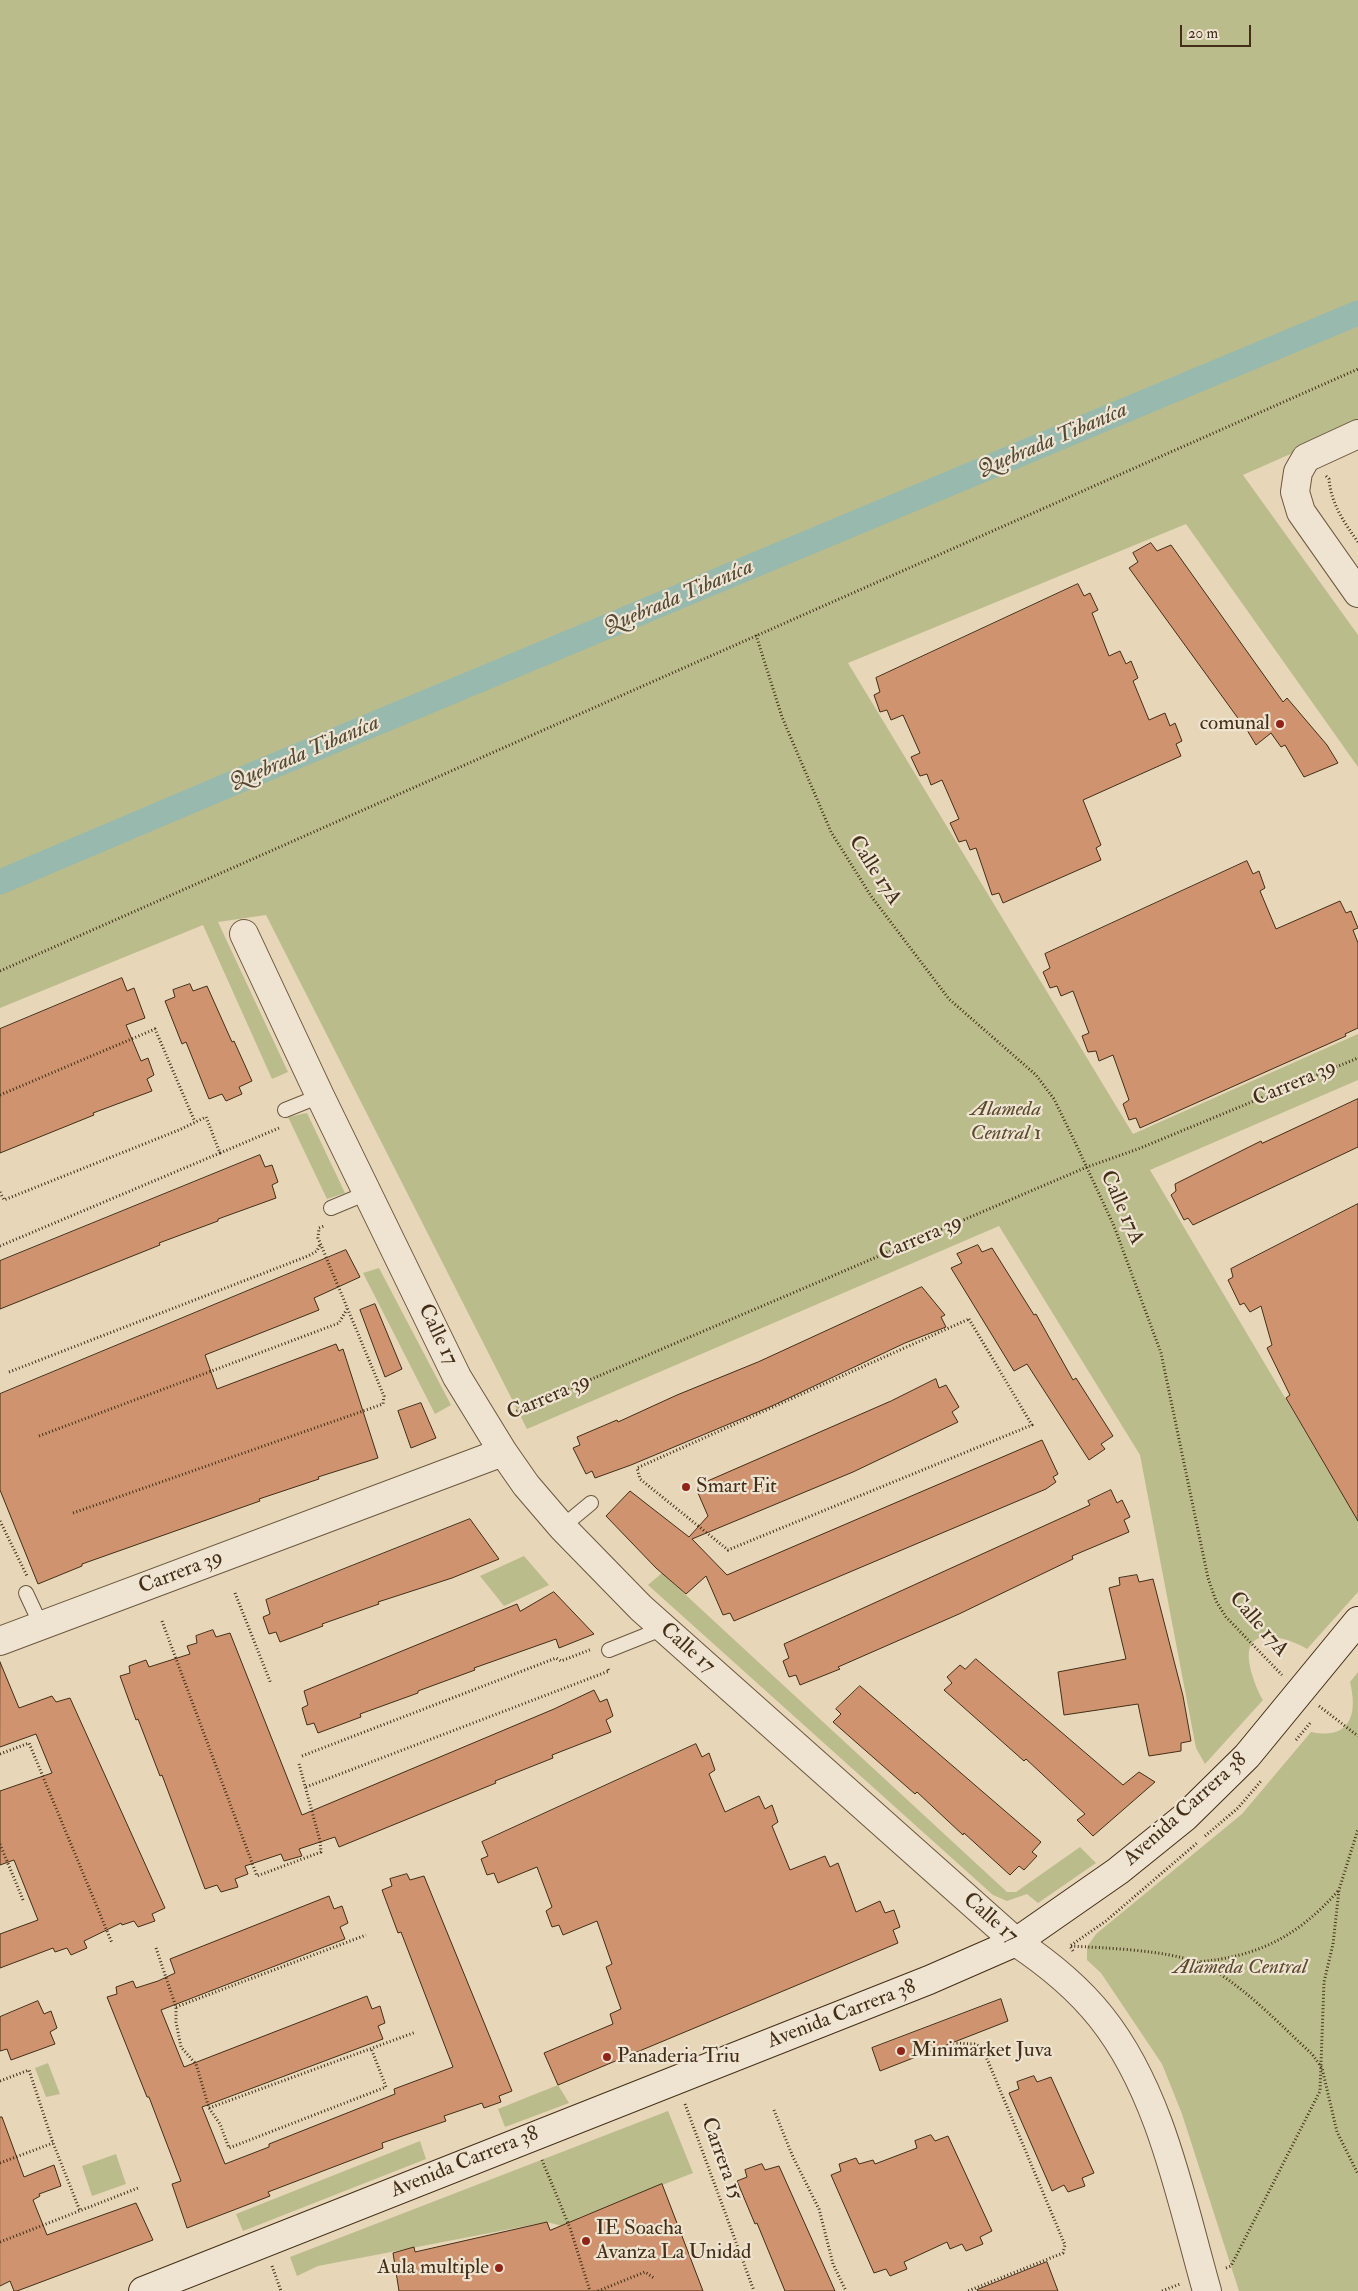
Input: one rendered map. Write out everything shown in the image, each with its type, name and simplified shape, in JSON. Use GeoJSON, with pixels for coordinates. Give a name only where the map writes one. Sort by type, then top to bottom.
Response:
{"type":"FeatureCollection","features":[{"type":"Feature","properties":{"kind":"street"},"geometry":{"type":"LineString","coordinates":[[1358,434],[1306,458],[1298,472],[1294,492],[1300,512],[1358,593]]}},
{"type":"Feature","properties":{"kind":"street","name":"Calle 17"},"geometry":{"type":"LineString","coordinates":[[244,934],[320,1096],[457,1377],[502,1452],[562,1527],[598,1566],[664,1628],[1016,1942],[1039,1957],[1100,2016],[1124,2048],[1145,2089],[1215,2280]]}},
{"type":"Feature","properties":{"kind":"street","name":"Carrera 39"},"geometry":{"type":"LineString","coordinates":[[0,1641],[502,1452]]}},
{"type":"Feature","properties":{"kind":"street","name":"Avenida Carrera 38"},"geometry":{"type":"LineString","coordinates":[[143,2291],[929,1980],[1016,1942],[1118,1871],[1185,1817],[1248,1756],[1358,1621]]}},
{"type":"Feature","properties":{"kind":"lane"},"geometry":{"type":"LineString","coordinates":[[286,1110],[320,1096]]}},
{"type":"Feature","properties":{"kind":"lane"},"geometry":{"type":"LineString","coordinates":[[331,1208],[367,1193]]}},
{"type":"Feature","properties":{"kind":"lane"},"geometry":{"type":"LineString","coordinates":[[562,1527],[591,1503]]}},
{"type":"Feature","properties":{"kind":"lane"},"geometry":{"type":"LineString","coordinates":[[28,1587],[41,1625]]}},
{"type":"Feature","properties":{"kind":"lane"},"geometry":{"type":"LineString","coordinates":[[607,1656],[664,1628]]}},
{"type":"Feature","properties":{"kind":"path"},"geometry":{"type":"LineString","coordinates":[[0,971],[1358,369]]}},
{"type":"Feature","properties":{"kind":"path"},"geometry":{"type":"LineString","coordinates":[[1306,458],[1329,479],[1331,496],[1344,523],[1358,542]]}},
{"type":"Feature","properties":{"kind":"path","name":"Calle 17A"},"geometry":{"type":"LineString","coordinates":[[756,635],[782,717],[831,832],[871,896],[949,998],[1036,1075],[1054,1099],[1114,1226],[1161,1353],[1208,1578],[1216,1601],[1226,1617],[1300,1692],[1358,1736]]}},
{"type":"Feature","properties":{"kind":"path"},"geometry":{"type":"LineString","coordinates":[[0,1095],[155,1029],[195,1122]]}},
{"type":"Feature","properties":{"kind":"path","name":"Carrera 39"},"geometry":{"type":"LineString","coordinates":[[486,1425],[1086,1167],[1138,1149],[1358,1058]]}},
{"type":"Feature","properties":{"kind":"path"},"geometry":{"type":"LineString","coordinates":[[0,1192],[4,1200],[179,1130],[206,1117],[220,1153]]}},
{"type":"Feature","properties":{"kind":"path"},"geometry":{"type":"LineString","coordinates":[[0,1246],[282,1127]]}},
{"type":"Feature","properties":{"kind":"path"},"geometry":{"type":"LineString","coordinates":[[73,1513],[382,1404],[384,1396],[318,1238],[319,1228],[328,1225]]}},
{"type":"Feature","properties":{"kind":"path"},"geometry":{"type":"LineString","coordinates":[[9,1372],[308,1256],[317,1251],[320,1244]]}},
{"type":"Feature","properties":{"kind":"path"},"geometry":{"type":"LineString","coordinates":[[39,1436],[339,1323],[347,1308]]}},
{"type":"Feature","properties":{"kind":"path"},"geometry":{"type":"LineString","coordinates":[[970,1320],[1032,1425],[728,1550],[640,1479],[637,1468],[970,1320]]}},
{"type":"Feature","properties":{"kind":"path"},"geometry":{"type":"LineString","coordinates":[[0,1521],[28,1587]]}},
{"type":"Feature","properties":{"kind":"path"},"geometry":{"type":"LineString","coordinates":[[235,1593],[271,1684]]}},
{"type":"Feature","properties":{"kind":"path"},"geometry":{"type":"LineString","coordinates":[[162,1621],[256,1876],[321,1852],[299,1764]]}},
{"type":"Feature","properties":{"kind":"path"},"geometry":{"type":"LineString","coordinates":[[302,1756],[556,1658],[561,1661],[595,1648]]}},
{"type":"Feature","properties":{"kind":"path"},"geometry":{"type":"LineString","coordinates":[[306,1787],[609,1671],[607,1656]]}},
{"type":"Feature","properties":{"kind":"path"},"geometry":{"type":"LineString","coordinates":[[0,1754],[29,1743],[112,1943]]}},
{"type":"Feature","properties":{"kind":"path"},"geometry":{"type":"LineString","coordinates":[[1215,2280],[1231,2266],[1320,2091],[1324,1982],[1333,1944],[1339,1890],[1358,1829]]}},
{"type":"Feature","properties":{"kind":"path"},"geometry":{"type":"LineString","coordinates":[[0,1844],[23,1900]]}},
{"type":"Feature","properties":{"kind":"path"},"geometry":{"type":"LineString","coordinates":[[1196,1962],[1230,1958],[1278,1942],[1311,1919],[1339,1890]]}},
{"type":"Feature","properties":{"kind":"path"},"geometry":{"type":"LineString","coordinates":[[176,2007],[366,1935]]}},
{"type":"Feature","properties":{"kind":"path"},"geometry":{"type":"LineString","coordinates":[[1039,1957],[1070,1946],[1166,1955],[1196,1962],[1231,1982],[1312,2054],[1322,2068],[1337,2132],[1358,2174]]}},
{"type":"Feature","properties":{"kind":"path"},"geometry":{"type":"LineString","coordinates":[[156,1948],[176,2007],[176,2022],[181,2047],[196,2064],[210,2108],[220,2124],[230,2148],[386,2087],[371,2048]]}},
{"type":"Feature","properties":{"kind":"path"},"geometry":{"type":"LineString","coordinates":[[210,2108],[416,2032]]}},
{"type":"Feature","properties":{"kind":"path"},"geometry":{"type":"LineString","coordinates":[[953,2043],[974,2044],[982,2047],[1065,2246],[1063,2253],[968,2291]]}},
{"type":"Feature","properties":{"kind":"path"},"geometry":{"type":"LineString","coordinates":[[0,2081],[29,2070],[80,2210]]}},
{"type":"Feature","properties":{"kind":"path","name":"Carrera 15"},"geometry":{"type":"LineString","coordinates":[[684,2102],[754,2291]]}},
{"type":"Feature","properties":{"kind":"path"},"geometry":{"type":"LineString","coordinates":[[774,2110],[819,2209],[832,2264],[846,2291]]}},
{"type":"Feature","properties":{"kind":"path"},"geometry":{"type":"LineString","coordinates":[[0,2163],[54,2143]]}},
{"type":"Feature","properties":{"kind":"path"},"geometry":{"type":"LineString","coordinates":[[541,2157],[570,2228],[590,2291]]}},
{"type":"Feature","properties":{"kind":"path"},"geometry":{"type":"LineString","coordinates":[[0,2242],[138,2188]]}},
{"type":"Feature","properties":{"kind":"path"},"geometry":{"type":"LineString","coordinates":[[271,2263],[281,2291]]}},
{"type":"Feature","properties":{"kind":"path"},"geometry":{"type":"LineString","coordinates":[[598,2291],[645,2272],[654,2278]]}},
{"type":"Feature","properties":{"kind":"green space","name":"Alameda Central 1"},"geometry":{"type":"Polygon","coordinates":[[[0,0],[1358,0],[1358,424],[1243,475],[1358,635],[1358,767],[1186,524],[848,663],[1133,1134],[1358,1034],[1358,1080],[1150,1170],[1358,1521],[1358,1592],[1307,1649],[1294,1642],[1277,1638],[1260,1638],[1254,1641],[1249,1653],[1250,1667],[1254,1682],[1263,1700],[1205,1764],[1196,1748],[1140,1455],[999,1226],[527,1429],[266,915],[218,922],[288,1072],[272,1079],[203,925],[0,1008],[0,0]]]}},
{"type":"Feature","properties":{"kind":"green space"},"geometry":{"type":"Polygon","coordinates":[[[307,1113],[345,1193],[327,1199],[288,1117],[307,1113]]]}},
{"type":"Feature","properties":{"kind":"green space"},"geometry":{"type":"Polygon","coordinates":[[[379,1268],[451,1405],[435,1414],[363,1273],[379,1268]]]}},
{"type":"Feature","properties":{"kind":"green space"},"geometry":{"type":"Polygon","coordinates":[[[524,1556],[549,1585],[504,1606],[480,1576],[524,1556]]]}},
{"type":"Feature","properties":{"kind":"green space"},"geometry":{"type":"Polygon","coordinates":[[[662,1573],[1007,1892],[1016,1892],[1080,1847],[1096,1863],[1038,1903],[1027,1894],[1007,1901],[993,1895],[648,1585],[662,1573]]]}},
{"type":"Feature","properties":{"kind":"green space","name":"Alameda Central"},"geometry":{"type":"Polygon","coordinates":[[[1358,1672],[1358,2291],[1239,2291],[1182,2114],[1162,2064],[1101,1973],[1087,1960],[1087,1947],[1096,1934],[1242,1814],[1311,1732],[1324,1734],[1343,1728],[1348,1722],[1353,1705],[1350,1682],[1358,1672]]]}},
{"type":"Feature","properties":{"kind":"green space"},"geometry":{"type":"Polygon","coordinates":[[[48,2063],[60,2094],[46,2097],[35,2068],[48,2063]]]}},
{"type":"Feature","properties":{"kind":"green space"},"geometry":{"type":"Polygon","coordinates":[[[558,2085],[569,2103],[505,2127],[498,2109],[558,2085]]]}},
{"type":"Feature","properties":{"kind":"green space"},"geometry":{"type":"Polygon","coordinates":[[[668,2111],[693,2173],[578,2218],[570,2228],[547,2222],[318,2266],[297,2276],[290,2257],[668,2111]]]}},
{"type":"Feature","properties":{"kind":"green space"},"geometry":{"type":"Polygon","coordinates":[[[420,2141],[426,2159],[243,2231],[236,2214],[420,2141]]]}},
{"type":"Feature","properties":{"kind":"green space"},"geometry":{"type":"Polygon","coordinates":[[[116,2154],[126,2184],[92,2196],[82,2166],[116,2154]]]}},
{"type":"Feature","properties":{"kind":"building"},"geometry":{"type":"Polygon","coordinates":[[[1151,543],[1157,551],[1171,545],[1283,702],[1287,698],[1327,745],[1338,763],[1304,777],[1285,745],[1281,747],[1271,733],[1256,745],[1241,720],[1129,568],[1138,562],[1133,553],[1151,543]]]}},
{"type":"Feature","properties":{"kind":"building"},"geometry":{"type":"Polygon","coordinates":[[[1078,584],[1084,596],[1090,593],[1098,610],[1092,613],[1109,656],[1120,651],[1126,664],[1131,661],[1138,678],[1133,681],[1149,720],[1165,713],[1170,726],[1175,723],[1182,741],[1176,744],[1181,756],[1083,800],[1101,845],[1096,848],[1101,860],[1003,903],[999,893],[992,895],[976,848],[970,850],[966,840],[959,842],[950,823],[959,819],[942,780],[931,785],[927,774],[920,776],[911,757],[920,753],[903,715],[891,720],[887,710],[880,712],[874,695],[880,692],[876,678],[1078,584]]]}},
{"type":"Feature","properties":{"kind":"building"},"geometry":{"type":"Polygon","coordinates":[[[1247,861],[1253,874],[1259,871],[1265,888],[1260,891],[1276,929],[1340,901],[1346,913],[1351,911],[1358,928],[1353,930],[1358,943],[1358,1028],[1345,1034],[1346,1036],[1140,1128],[1136,1118],[1129,1120],[1123,1104],[1129,1100],[1113,1055],[1099,1061],[1096,1051],[1088,1052],[1082,1036],[1089,1033],[1073,991],[1061,996],[1057,986],[1050,988],[1043,972],[1050,968],[1045,954],[1247,861]]]}},
{"type":"Feature","properties":{"kind":"building"},"geometry":{"type":"Polygon","coordinates":[[[122,978],[127,991],[134,988],[145,1018],[126,1025],[141,1061],[148,1058],[154,1075],[147,1079],[152,1091],[93,1113],[94,1115],[0,1153],[0,1029],[122,978]]]}},
{"type":"Feature","properties":{"kind":"building"},"geometry":{"type":"Polygon","coordinates":[[[190,984],[193,991],[207,986],[252,1081],[239,1087],[242,1094],[226,1101],[222,1094],[209,1099],[186,1042],[182,1044],[165,1001],[175,997],[173,990],[190,984]]]}},
{"type":"Feature","properties":{"kind":"building"},"geometry":{"type":"Polygon","coordinates":[[[1358,1099],[1358,1147],[1193,1225],[1188,1218],[1184,1220],[1171,1195],[1176,1191],[1175,1184],[1261,1141],[1262,1143],[1358,1099]]]}},
{"type":"Feature","properties":{"kind":"building"},"geometry":{"type":"Polygon","coordinates":[[[260,1155],[265,1167],[272,1165],[278,1182],[272,1185],[276,1198],[218,1219],[218,1221],[159,1243],[160,1245],[0,1309],[0,1261],[260,1155]]]}},
{"type":"Feature","properties":{"kind":"building"},"geometry":{"type":"Polygon","coordinates":[[[1358,1204],[1358,1521],[1286,1398],[1290,1395],[1267,1348],[1272,1345],[1261,1306],[1250,1312],[1244,1303],[1240,1305],[1228,1280],[1233,1277],[1231,1269],[1358,1204]]]}},
{"type":"Feature","properties":{"kind":"building"},"geometry":{"type":"Polygon","coordinates":[[[978,1245],[982,1252],[992,1248],[1034,1315],[1036,1314],[1073,1380],[1076,1378],[1113,1436],[1101,1444],[1105,1449],[1089,1460],[1027,1364],[1014,1371],[951,1268],[962,1263],[957,1254],[978,1245]]]}},
{"type":"Feature","properties":{"kind":"building"},"geometry":{"type":"Polygon","coordinates":[[[346,1250],[360,1277],[314,1298],[319,1310],[205,1355],[217,1389],[336,1344],[339,1351],[343,1349],[378,1458],[318,1477],[319,1479],[259,1499],[260,1501],[82,1564],[82,1566],[38,1584],[0,1490],[0,1394],[346,1250]]]}},
{"type":"Feature","properties":{"kind":"building"},"geometry":{"type":"Polygon","coordinates":[[[922,1287],[945,1315],[941,1317],[946,1327],[905,1343],[772,1406],[631,1465],[595,1478],[592,1471],[586,1474],[573,1448],[580,1445],[577,1437],[617,1420],[618,1422],[677,1395],[758,1362],[922,1287]]]}},
{"type":"Feature","properties":{"kind":"building"},"geometry":{"type":"Polygon","coordinates":[[[375,1304],[402,1369],[385,1377],[360,1310],[375,1304]]]}},
{"type":"Feature","properties":{"kind":"building"},"geometry":{"type":"Polygon","coordinates":[[[936,1379],[939,1388],[946,1385],[959,1407],[952,1412],[958,1422],[853,1472],[692,1539],[727,1575],[1042,1440],[1058,1474],[1053,1477],[1056,1482],[1046,1489],[734,1621],[730,1613],[723,1615],[706,1576],[686,1594],[656,1568],[606,1516],[630,1491],[689,1537],[708,1516],[698,1493],[704,1490],[703,1483],[891,1401],[936,1379]]]}},
{"type":"Feature","properties":{"kind":"building"},"geometry":{"type":"Polygon","coordinates":[[[421,1403],[436,1438],[411,1448],[398,1411],[421,1403]]]}},
{"type":"Feature","properties":{"kind":"building"},"geometry":{"type":"Polygon","coordinates":[[[1111,1490],[1117,1503],[1122,1500],[1130,1517],[1124,1520],[1129,1532],[1072,1556],[1073,1559],[959,1614],[838,1667],[840,1669],[800,1685],[796,1675],[789,1677],[783,1661],[789,1658],[784,1644],[1090,1505],[1088,1501],[1111,1490]]]}},
{"type":"Feature","properties":{"kind":"building"},"geometry":{"type":"Polygon","coordinates":[[[470,1519],[499,1559],[452,1578],[378,1602],[379,1604],[322,1624],[323,1626],[280,1642],[276,1632],[269,1634],[263,1617],[270,1614],[266,1600],[470,1519]]]}},
{"type":"Feature","properties":{"kind":"building"},"geometry":{"type":"Polygon","coordinates":[[[1137,1575],[1139,1582],[1153,1579],[1183,1696],[1191,1741],[1181,1743],[1181,1751],[1149,1756],[1138,1704],[1064,1715],[1058,1672],[1126,1659],[1109,1588],[1120,1585],[1119,1578],[1137,1575]]]}},
{"type":"Feature","properties":{"kind":"building"},"geometry":{"type":"Polygon","coordinates":[[[554,1592],[594,1634],[559,1648],[556,1639],[474,1668],[475,1670],[360,1714],[361,1717],[318,1733],[314,1723],[307,1725],[302,1708],[308,1705],[304,1691],[517,1604],[520,1611],[554,1592]]]}},
{"type":"Feature","properties":{"kind":"building"},"geometry":{"type":"Polygon","coordinates":[[[213,1630],[216,1637],[230,1633],[302,1815],[554,1709],[594,1690],[600,1702],[607,1699],[613,1716],[606,1720],[611,1732],[552,1755],[553,1758],[495,1781],[496,1783],[339,1847],[335,1837],[299,1849],[302,1856],[284,1861],[281,1854],[245,1866],[248,1874],[235,1879],[238,1887],[221,1892],[217,1885],[205,1889],[162,1775],[160,1776],[138,1719],[136,1720],[120,1676],[130,1673],[129,1666],[146,1660],[149,1667],[190,1654],[187,1646],[197,1643],[196,1636],[213,1630]]]}},
{"type":"Feature","properties":{"kind":"building"},"geometry":{"type":"Polygon","coordinates":[[[976,1659],[1123,1785],[1139,1772],[1155,1782],[1093,1836],[1077,1820],[1085,1814],[1026,1759],[1024,1761],[944,1690],[952,1683],[947,1677],[960,1665],[965,1669],[976,1659]]]}},
{"type":"Feature","properties":{"kind":"building"},"geometry":{"type":"Polygon","coordinates":[[[0,1662],[19,1708],[52,1696],[56,1702],[70,1698],[165,1908],[152,1914],[155,1921],[138,1927],[134,1921],[122,1925],[121,1923],[84,1941],[87,1948],[71,1955],[67,1948],[55,1952],[53,1948],[0,1968],[0,1934],[38,1920],[14,1860],[0,1865],[0,1791],[52,1773],[36,1734],[0,1747],[0,1662]]]}},
{"type":"Feature","properties":{"kind":"building"},"geometry":{"type":"Polygon","coordinates":[[[860,1686],[1041,1842],[1032,1852],[1037,1856],[1024,1870],[1019,1866],[1010,1875],[917,1792],[915,1794],[833,1722],[841,1714],[836,1709],[860,1686]]]}},
{"type":"Feature","properties":{"kind":"building"},"geometry":{"type":"Polygon","coordinates":[[[696,1744],[702,1757],[709,1753],[715,1770],[709,1774],[725,1812],[759,1796],[765,1809],[772,1805],[778,1822],[772,1826],[790,1870],[825,1856],[830,1867],[838,1863],[856,1912],[880,1901],[885,1913],[894,1910],[900,1927],[893,1930],[898,1943],[558,2085],[544,2053],[613,2024],[610,2014],[621,2009],[606,1967],[612,1964],[597,1921],[563,1935],[559,1925],[552,1927],[546,1911],[552,1907],[537,1867],[498,1883],[494,1873],[487,1875],[481,1859],[488,1856],[482,1842],[696,1744]]]}},
{"type":"Feature","properties":{"kind":"building"},"geometry":{"type":"Polygon","coordinates":[[[407,1874],[410,1880],[424,1876],[512,2091],[499,2096],[501,2102],[484,2108],[482,2103],[444,2116],[446,2121],[382,2143],[383,2148],[268,2192],[270,2196],[187,2228],[172,2184],[181,2181],[149,2097],[147,2097],[107,1997],[117,1994],[116,1987],[133,1981],[136,1988],[175,1973],[170,1959],[329,1896],[334,1909],[342,1906],[348,1923],[340,1927],[345,1939],[161,2010],[184,2067],[367,1996],[372,2009],[380,2006],[385,2023],[378,2026],[383,2039],[202,2107],[225,2164],[269,2147],[269,2144],[395,2094],[394,2089],[453,2067],[401,1932],[398,1933],[382,1890],[392,1886],[390,1879],[407,1874]]]}},
{"type":"Feature","properties":{"kind":"building"},"geometry":{"type":"Polygon","coordinates":[[[1001,1999],[1008,2021],[880,2071],[872,2048],[1001,1999]]]}},
{"type":"Feature","properties":{"kind":"building"},"geometry":{"type":"Polygon","coordinates":[[[38,2001],[44,2014],[51,2011],[57,2028],[50,2032],[55,2044],[11,2060],[7,2049],[0,2051],[0,2017],[38,2001]]]}},
{"type":"Feature","properties":{"kind":"building"},"geometry":{"type":"Polygon","coordinates":[[[1034,2076],[1037,2082],[1051,2077],[1094,2173],[1082,2178],[1085,2186],[1068,2192],[1064,2185],[1052,2191],[1009,2093],[1019,2089],[1017,2082],[1034,2076]]]}},
{"type":"Feature","properties":{"kind":"building"},"geometry":{"type":"Polygon","coordinates":[[[0,2117],[2,2117],[24,2177],[54,2165],[61,2186],[39,2194],[40,2196],[33,2200],[47,2235],[136,2203],[153,2240],[17,2291],[14,2291],[10,2281],[0,2286],[0,2117]]]}},
{"type":"Feature","properties":{"kind":"building"},"geometry":{"type":"Polygon","coordinates":[[[931,2135],[935,2141],[948,2136],[992,2231],[980,2237],[983,2244],[966,2251],[962,2244],[950,2249],[947,2242],[904,2262],[907,2269],[890,2276],[886,2269],[874,2273],[831,2175],[841,2171],[839,2164],[856,2158],[859,2164],[873,2160],[875,2164],[917,2148],[915,2141],[931,2135]]]}},
{"type":"Feature","properties":{"kind":"building"},"geometry":{"type":"Polygon","coordinates":[[[762,2164],[765,2170],[779,2166],[835,2291],[785,2291],[757,2223],[755,2224],[737,2181],[747,2177],[745,2170],[762,2164]]]}},
{"type":"Feature","properties":{"kind":"building","name":"IE Soacha Avanza La Unidad"},"geometry":{"type":"Polygon","coordinates":[[[662,2184],[703,2291],[399,2291],[393,2253],[414,2247],[415,2252],[547,2222],[550,2230],[662,2184]]]}},
{"type":"Feature","properties":{"kind":"building"},"geometry":{"type":"Polygon","coordinates":[[[1047,2262],[1058,2291],[977,2290],[1047,2262]]]}},
{"type":"Feature","properties":{"kind":"waterway","name":"Quebrada Tibaníca"},"geometry":{"type":"LineString","coordinates":[[0,882],[1358,313]]}},
{"type":"Feature","properties":{"kind":"place","name":"comunal"},"geometry":{"type":"Point","coordinates":[1280,724]}},
{"type":"Feature","properties":{"kind":"place","name":"Smart Fit"},"geometry":{"type":"Point","coordinates":[686,1487]}},
{"type":"Feature","properties":{"kind":"place","name":"Minimarket Juva"},"geometry":{"type":"Point","coordinates":[901,2051]}},
{"type":"Feature","properties":{"kind":"place","name":"Panaderia Triu"},"geometry":{"type":"Point","coordinates":[607,2057]}},
{"type":"Feature","properties":{"kind":"place","name":"IE Soacha Avanza La Unidad"},"geometry":{"type":"Point","coordinates":[586,2241]}},
{"type":"Feature","properties":{"kind":"place","name":"Aula multiple"},"geometry":{"type":"Point","coordinates":[499,2268]}}]}
